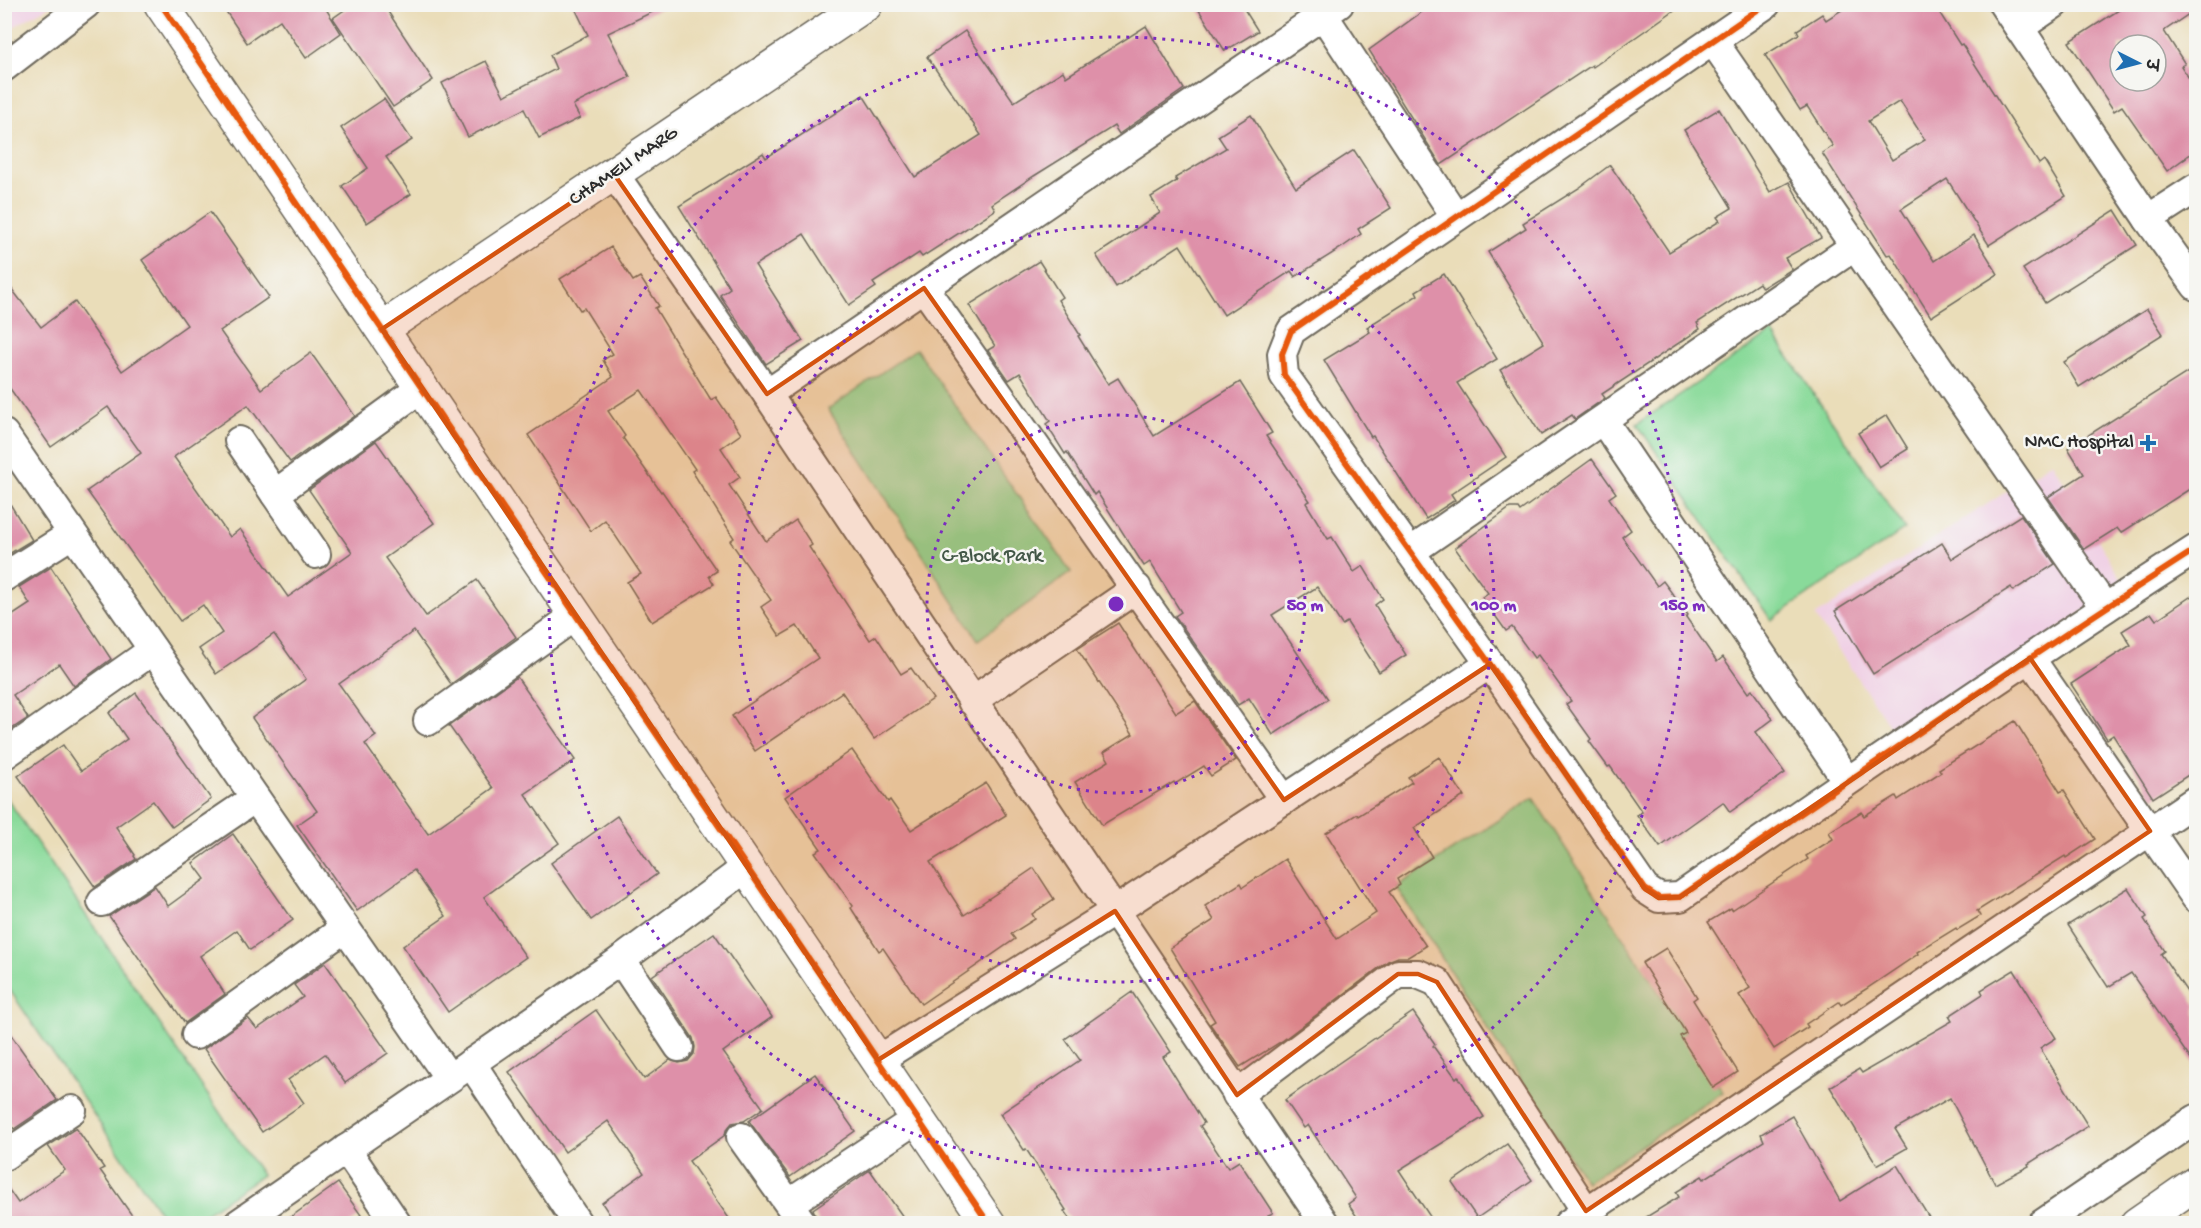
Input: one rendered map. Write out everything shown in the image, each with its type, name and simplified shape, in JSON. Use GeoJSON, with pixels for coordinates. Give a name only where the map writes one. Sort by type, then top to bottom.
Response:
{"type":"FeatureCollection","features":[{"type":"Feature","properties":{"kind":"street"},"geometry":{"type":"LineString","coordinates":[[4,68],[86,4]]}},
{"type":"Feature","properties":{"kind":"street"},"geometry":{"type":"LineString","coordinates":[[162,4],[989,1224]]}},
{"type":"Feature","properties":{"kind":"street","name":"CHAMELI MARG"},"geometry":{"type":"LineString","coordinates":[[382,330],[866,4]]}},
{"type":"Feature","properties":{"kind":"street"},"geometry":{"type":"LineString","coordinates":[[1766,4],[1291,331],[1282,354],[1284,375],[1490,664],[1644,890],[1659,898],[1680,897],[1847,781],[2196,549]]}},
{"type":"Feature","properties":{"kind":"street"},"geometry":{"type":"LineString","coordinates":[[2003,4],[2196,286]]}},
{"type":"Feature","properties":{"kind":"street"},"geometry":{"type":"LineString","coordinates":[[2019,28],[2054,4]]}},
{"type":"Feature","properties":{"kind":"street"},"geometry":{"type":"LineString","coordinates":[[767,394],[924,288],[1326,8],[1455,217]]}},
{"type":"Feature","properties":{"kind":"street"},"geometry":{"type":"LineString","coordinates":[[1713,40],[2105,608]]}},
{"type":"Feature","properties":{"kind":"street"},"geometry":{"type":"LineString","coordinates":[[614,174],[767,394],[1325,1224]]}},
{"type":"Feature","properties":{"kind":"street"},"geometry":{"type":"LineString","coordinates":[[2148,219],[2196,188]]}},
{"type":"Feature","properties":{"kind":"street"},"geometry":{"type":"LineString","coordinates":[[1410,552],[1855,246]]}},
{"type":"Feature","properties":{"kind":"street"},"geometry":{"type":"LineString","coordinates":[[924,288],[1284,800]]}},
{"type":"Feature","properties":{"kind":"street"},"geometry":{"type":"LineString","coordinates":[[275,494],[422,388]]}},
{"type":"Feature","properties":{"kind":"street"},"geometry":{"type":"LineString","coordinates":[[1603,420],[1847,781]]}},
{"type":"Feature","properties":{"kind":"street"},"geometry":{"type":"LineString","coordinates":[[4,434],[345,928],[460,1070],[578,1224]]}},
{"type":"Feature","properties":{"kind":"street"},"geometry":{"type":"LineString","coordinates":[[239,441],[316,554]]}},
{"type":"Feature","properties":{"kind":"street"},"geometry":{"type":"LineString","coordinates":[[4,577],[72,534]]}},
{"type":"Feature","properties":{"kind":"street"},"geometry":{"type":"LineString","coordinates":[[972,701],[1137,588]]}},
{"type":"Feature","properties":{"kind":"street"},"geometry":{"type":"LineString","coordinates":[[428,722],[576,615]]}},
{"type":"Feature","properties":{"kind":"street"},"geometry":{"type":"LineString","coordinates":[[4,755],[153,650]]}},
{"type":"Feature","properties":{"kind":"street"},"geometry":{"type":"LineString","coordinates":[[2030,658],[2196,898]]}},
{"type":"Feature","properties":{"kind":"street"},"geometry":{"type":"LineString","coordinates":[[878,1060],[1115,911],[1490,664]]}},
{"type":"Feature","properties":{"kind":"street"},"geometry":{"type":"LineString","coordinates":[[102,902],[255,798]]}},
{"type":"Feature","properties":{"kind":"street"},"geometry":{"type":"LineString","coordinates":[[1237,1095],[1398,974],[1418,974],[1437,982],[1577,1217],[2196,800]]}},
{"type":"Feature","properties":{"kind":"street"},"geometry":{"type":"LineString","coordinates":[[238,1224],[621,960],[747,867]]}},
{"type":"Feature","properties":{"kind":"street"},"geometry":{"type":"LineString","coordinates":[[196,1035],[345,928]]}},
{"type":"Feature","properties":{"kind":"street"},"geometry":{"type":"LineString","coordinates":[[621,960],[679,1047]]}},
{"type":"Feature","properties":{"kind":"street"},"geometry":{"type":"LineString","coordinates":[[4,1156],[72,1110]]}},
{"type":"Feature","properties":{"kind":"street"},"geometry":{"type":"LineString","coordinates":[[741,1137],[796,1213],[918,1118]]}},
{"type":"Feature","properties":{"kind":"street"},"geometry":{"type":"LineString","coordinates":[[2042,1224],[2196,1119]]}},
{"type":"Feature","properties":{"kind":"street"},"geometry":{"type":"LineString","coordinates":[[346,1149],[397,1224]]}},
{"type":"Feature","properties":{"kind":"street"},"geometry":{"type":"LineString","coordinates":[[2137,1224],[2196,1183]]}},
{"type":"Feature","properties":{"kind":"highlighted area"},"geometry":{"type":"Polygon","coordinates":[[[614,174],[767,394],[924,288],[1284,800],[1490,664],[1645,889],[1659,898],[1680,897],[2030,658],[2150,831],[1586,1211],[1437,982],[1418,974],[1398,974],[1237,1095],[1115,911],[878,1060],[382,329],[614,174]]]}},
{"type":"Feature","properties":{"kind":"shaded area"},"geometry":{"type":"Polygon","coordinates":[[[5,4],[51,4],[51,5],[5,32],[5,4]]]}},
{"type":"Feature","properties":{"kind":"shaded area"},"geometry":{"type":"Polygon","coordinates":[[[2052,462],[2124,584],[1898,738],[1815,616],[2052,462]]]}},
{"type":"Feature","properties":{"kind":"green space"},"geometry":{"type":"Polygon","coordinates":[[[1772,332],[1905,529],[1771,620],[1637,424],[1772,332]]]}},
{"type":"Feature","properties":{"kind":"green space","name":"C-Block Park"},"geometry":{"type":"Polygon","coordinates":[[[916,349],[1071,572],[978,640],[828,409],[916,349]]]}},
{"type":"Feature","properties":{"kind":"green space"},"geometry":{"type":"Polygon","coordinates":[[[4,794],[262,1175],[191,1223],[167,1223],[5,983],[4,794]]]}},
{"type":"Feature","properties":{"kind":"green space"},"geometry":{"type":"Polygon","coordinates":[[[1533,798],[1723,1092],[1586,1182],[1396,887],[1533,798]]]}},
{"type":"Feature","properties":{"kind":"building"},"geometry":{"type":"Polygon","coordinates":[[[221,4],[323,4],[341,33],[306,58],[280,20],[247,43],[221,4]]]}},
{"type":"Feature","properties":{"kind":"building"},"geometry":{"type":"Polygon","coordinates":[[[353,4],[383,4],[433,80],[393,107],[333,18],[353,4]]]}},
{"type":"Feature","properties":{"kind":"building"},"geometry":{"type":"Polygon","coordinates":[[[573,4],[669,4],[608,33],[630,77],[573,105],[580,118],[539,138],[524,109],[468,137],[442,83],[486,61],[504,96],[556,69],[550,55],[588,35],[573,4]]]}},
{"type":"Feature","properties":{"kind":"building"},"geometry":{"type":"Polygon","coordinates":[[[1195,4],[1241,4],[1258,31],[1225,51],[1195,4]]]}},
{"type":"Feature","properties":{"kind":"building"},"geometry":{"type":"Polygon","coordinates":[[[1433,4],[1683,4],[1593,67],[1592,65],[1441,165],[1369,50],[1433,4]]]}},
{"type":"Feature","properties":{"kind":"building"},"geometry":{"type":"Polygon","coordinates":[[[1851,4],[1934,4],[2039,164],[2044,160],[2066,196],[1989,245],[1947,179],[1901,209],[1934,261],[1974,235],[1998,274],[1931,317],[1891,254],[1887,255],[1822,153],[1833,146],[1807,106],[1800,110],[1765,55],[1799,34],[1797,30],[1822,14],[1826,20],[1851,4]],[[1900,101],[1868,121],[1892,160],[1925,140],[1900,101]]]}},
{"type":"Feature","properties":{"kind":"building"},"geometry":{"type":"Polygon","coordinates":[[[2128,4],[2196,4],[2196,9],[2164,31],[2165,33],[2108,33],[2108,93],[2168,93],[2168,37],[2185,64],[2181,66],[2196,89],[2196,150],[2167,171],[2122,106],[2114,111],[2069,42],[2128,4]]]}},
{"type":"Feature","properties":{"kind":"building"},"geometry":{"type":"Polygon","coordinates":[[[1146,26],[1184,89],[1119,134],[1114,126],[1034,176],[992,204],[995,210],[922,257],[919,253],[873,283],[876,287],[849,305],[804,234],[755,265],[803,341],[766,364],[720,295],[730,288],[679,206],[763,153],[766,158],[863,95],[915,177],[981,135],[927,57],[965,31],[1014,102],[1063,71],[1066,77],[1146,26]]]}},
{"type":"Feature","properties":{"kind":"building"},"geometry":{"type":"Polygon","coordinates":[[[384,99],[412,140],[386,157],[411,194],[367,223],[342,186],[368,168],[341,128],[384,99]]]}},
{"type":"Feature","properties":{"kind":"building"},"geometry":{"type":"Polygon","coordinates":[[[1719,109],[1770,192],[1789,182],[1821,238],[1785,258],[1792,269],[1762,288],[1759,283],[1697,323],[1700,329],[1602,394],[1605,398],[1575,419],[1572,415],[1541,435],[1500,370],[1544,343],[1488,252],[1526,228],[1523,223],[1579,188],[1610,165],[1669,252],[1720,221],[1717,217],[1732,208],[1684,130],[1719,109]]]}},
{"type":"Feature","properties":{"kind":"building"},"geometry":{"type":"Polygon","coordinates":[[[1251,115],[1296,188],[1354,150],[1391,208],[1358,229],[1361,234],[1341,248],[1295,277],[1291,271],[1224,315],[1180,245],[1116,287],[1096,255],[1160,213],[1151,197],[1177,181],[1175,178],[1226,148],[1218,136],[1251,115]]]}},
{"type":"Feature","properties":{"kind":"building"},"geometry":{"type":"Polygon","coordinates":[[[2115,210],[2137,245],[2045,303],[2023,269],[2115,210]]]}},
{"type":"Feature","properties":{"kind":"building"},"geometry":{"type":"Polygon","coordinates":[[[210,212],[269,297],[220,331],[261,389],[311,353],[355,416],[290,462],[248,405],[174,457],[230,537],[240,529],[288,597],[352,552],[309,490],[376,441],[434,523],[385,558],[426,616],[477,580],[516,637],[451,684],[414,631],[339,684],[376,736],[365,744],[428,834],[493,788],[449,726],[517,677],[575,760],[525,794],[559,843],[484,897],[526,957],[448,1012],[403,946],[446,916],[414,870],[357,911],[297,825],[317,811],[252,718],[306,679],[274,634],[216,674],[199,649],[222,633],[203,605],[180,621],[87,491],[141,453],[108,407],[51,447],[4,380],[4,279],[41,327],[75,302],[122,371],[187,325],[142,260],[210,212]]]}},
{"type":"Feature","properties":{"kind":"building"},"geometry":{"type":"Polygon","coordinates":[[[611,247],[633,281],[640,277],[659,306],[655,308],[711,400],[716,397],[741,434],[721,448],[740,477],[729,485],[766,541],[796,520],[812,545],[809,547],[870,640],[876,636],[901,674],[911,668],[933,699],[874,739],[842,692],[755,751],[732,716],[818,658],[797,626],[780,636],[761,607],[771,600],[730,541],[734,538],[692,471],[695,469],[641,390],[608,411],[625,436],[623,438],[717,571],[709,576],[714,584],[652,622],[627,582],[641,574],[605,520],[591,531],[528,435],[613,377],[603,360],[613,354],[584,308],[580,310],[560,279],[611,247]]]}},
{"type":"Feature","properties":{"kind":"building"},"geometry":{"type":"Polygon","coordinates":[[[1039,261],[1062,297],[1058,300],[1080,335],[1078,336],[1108,384],[1118,378],[1154,436],[1240,382],[1272,433],[1266,436],[1310,501],[1306,503],[1328,539],[1332,537],[1354,572],[1363,566],[1383,599],[1375,605],[1406,655],[1379,672],[1347,622],[1342,625],[1317,587],[1272,615],[1328,699],[1273,735],[1249,698],[1238,705],[1175,616],[1181,612],[1150,562],[1144,566],[1097,492],[1094,495],[1067,452],[1065,454],[1046,424],[1050,421],[1020,373],[1009,380],[988,350],[995,346],[969,305],[1039,261]]]}},
{"type":"Feature","properties":{"kind":"building"},"geometry":{"type":"Polygon","coordinates":[[[1444,274],[1497,359],[1457,383],[1506,457],[1451,494],[1455,500],[1426,519],[1373,436],[1371,437],[1324,360],[1370,332],[1367,327],[1418,295],[1416,291],[1444,274]]]}},
{"type":"Feature","properties":{"kind":"building"},"geometry":{"type":"Polygon","coordinates":[[[2147,309],[2163,334],[2079,387],[2064,362],[2147,309]]]}},
{"type":"Feature","properties":{"kind":"building"},"geometry":{"type":"Polygon","coordinates":[[[2196,367],[2196,485],[2121,533],[2117,528],[2084,549],[2048,497],[2084,474],[2068,448],[2196,367]]]}},
{"type":"Feature","properties":{"kind":"building"},"geometry":{"type":"Polygon","coordinates":[[[1887,415],[1908,449],[1879,467],[1858,433],[1887,415]]]}},
{"type":"Feature","properties":{"kind":"building"},"geometry":{"type":"Polygon","coordinates":[[[1592,459],[1616,493],[1609,498],[1631,530],[1622,537],[1657,586],[1663,581],[1688,615],[1686,617],[1717,662],[1723,657],[1748,693],[1752,690],[1773,719],[1756,732],[1785,773],[1730,812],[1723,802],[1660,847],[1637,815],[1642,812],[1610,766],[1608,767],[1589,741],[1591,739],[1566,704],[1571,701],[1538,655],[1534,658],[1512,627],[1506,631],[1482,597],[1488,593],[1455,548],[1510,508],[1518,508],[1520,511],[1592,459]]]}},
{"type":"Feature","properties":{"kind":"building"},"geometry":{"type":"Polygon","coordinates":[[[4,494],[32,540],[4,557],[4,494]]]}},
{"type":"Feature","properties":{"kind":"building"},"geometry":{"type":"Polygon","coordinates":[[[2021,515],[2055,564],[2013,591],[2011,587],[1873,674],[1835,611],[1942,543],[1952,559],[2021,515]]]}},
{"type":"Feature","properties":{"kind":"building"},"geometry":{"type":"Polygon","coordinates":[[[51,567],[111,659],[74,686],[59,664],[13,695],[28,718],[4,734],[4,621],[30,604],[19,587],[51,567]]]}},
{"type":"Feature","properties":{"kind":"building"},"geometry":{"type":"Polygon","coordinates":[[[2196,593],[2196,770],[2153,798],[2113,735],[2107,739],[2071,684],[2131,645],[2122,631],[2151,613],[2156,620],[2196,593]]]}},
{"type":"Feature","properties":{"kind":"building"},"geometry":{"type":"Polygon","coordinates":[[[1118,623],[1176,713],[1195,701],[1236,760],[1211,776],[1204,766],[1102,825],[1075,782],[1109,761],[1104,752],[1133,734],[1077,649],[1118,623]]]}},
{"type":"Feature","properties":{"kind":"building"},"geometry":{"type":"Polygon","coordinates":[[[136,693],[211,799],[172,827],[153,801],[116,827],[136,859],[95,887],[18,776],[63,745],[81,771],[127,739],[109,713],[136,693]]]}},
{"type":"Feature","properties":{"kind":"building"},"geometry":{"type":"Polygon","coordinates":[[[2015,721],[2060,792],[2064,790],[2095,839],[1977,911],[1980,916],[1917,952],[1918,954],[1841,1005],[1839,1002],[1806,1024],[1808,1027],[1774,1049],[1739,995],[1750,988],[1708,922],[1731,908],[1732,910],[1808,859],[1806,856],[1833,839],[1829,832],[1861,812],[1864,816],[1896,796],[1898,800],[1941,772],[1939,769],[2015,721]]]}},
{"type":"Feature","properties":{"kind":"building"},"geometry":{"type":"Polygon","coordinates":[[[852,750],[888,802],[890,800],[911,830],[986,783],[1006,815],[930,862],[964,915],[1034,868],[1054,899],[1032,914],[1035,919],[1011,934],[1015,939],[921,1004],[883,948],[879,951],[851,908],[853,906],[815,852],[821,849],[785,797],[852,750]]]}},
{"type":"Feature","properties":{"kind":"building"},"geometry":{"type":"Polygon","coordinates":[[[1439,757],[1464,796],[1414,828],[1432,857],[1397,879],[1400,885],[1389,892],[1426,946],[1408,957],[1398,957],[1388,961],[1282,1041],[1240,1067],[1210,1024],[1215,1021],[1170,948],[1214,920],[1205,906],[1241,883],[1243,887],[1285,859],[1337,939],[1376,913],[1326,833],[1412,782],[1408,777],[1439,757]]]}},
{"type":"Feature","properties":{"kind":"building"},"geometry":{"type":"Polygon","coordinates":[[[617,816],[657,874],[591,920],[551,863],[617,816]]]}},
{"type":"Feature","properties":{"kind":"building"},"geometry":{"type":"Polygon","coordinates":[[[233,834],[293,920],[250,950],[237,930],[200,956],[225,994],[185,1023],[109,916],[155,886],[168,906],[205,879],[193,863],[233,834]]]}},
{"type":"Feature","properties":{"kind":"building"},"geometry":{"type":"Polygon","coordinates":[[[2128,888],[2147,917],[2144,919],[2165,951],[2161,954],[2196,1005],[2196,1067],[2131,973],[2108,987],[2068,925],[2128,888]]]}},
{"type":"Feature","properties":{"kind":"building"},"geometry":{"type":"Polygon","coordinates":[[[714,933],[772,1017],[723,1052],[763,1108],[744,1121],[732,1123],[725,1135],[689,1161],[733,1224],[616,1224],[602,1203],[644,1173],[608,1121],[565,1152],[509,1072],[596,1010],[644,1079],[670,1060],[679,1063],[688,1061],[694,1054],[693,1038],[652,976],[714,933]]]}},
{"type":"Feature","properties":{"kind":"building"},"geometry":{"type":"Polygon","coordinates":[[[1666,948],[1697,997],[1693,1000],[1738,1072],[1713,1088],[1680,1036],[1686,1033],[1642,963],[1666,948]]]}},
{"type":"Feature","properties":{"kind":"building"},"geometry":{"type":"Polygon","coordinates":[[[325,963],[388,1053],[345,1083],[325,1054],[288,1080],[304,1103],[262,1132],[204,1049],[248,1018],[257,1029],[303,997],[294,985],[325,963]]]}},
{"type":"Feature","properties":{"kind":"building"},"geometry":{"type":"Polygon","coordinates":[[[2014,970],[2056,1038],[2040,1048],[2088,1126],[2028,1164],[2029,1166],[1995,1184],[1950,1098],[1895,1129],[1907,1148],[1877,1165],[1830,1087],[1859,1069],[1862,1073],[1952,1021],[1949,1016],[1983,994],[1981,990],[2014,970]]]}},
{"type":"Feature","properties":{"kind":"building"},"geometry":{"type":"Polygon","coordinates":[[[1132,992],[1171,1052],[1163,1057],[1204,1123],[1200,1126],[1228,1168],[1239,1161],[1273,1213],[1268,1215],[1274,1224],[1073,1224],[1026,1149],[1024,1150],[1000,1114],[1080,1060],[1065,1039],[1132,992]]]}},
{"type":"Feature","properties":{"kind":"building"},"geometry":{"type":"Polygon","coordinates":[[[1413,1012],[1435,1044],[1433,1046],[1456,1078],[1458,1076],[1484,1117],[1399,1170],[1435,1224],[1362,1224],[1348,1204],[1356,1198],[1308,1125],[1304,1128],[1285,1100],[1413,1012]]]}},
{"type":"Feature","properties":{"kind":"building"},"geometry":{"type":"Polygon","coordinates":[[[4,1025],[57,1100],[14,1129],[4,1116],[4,1025]]]}},
{"type":"Feature","properties":{"kind":"building"},"geometry":{"type":"Polygon","coordinates":[[[815,1074],[855,1131],[790,1177],[749,1121],[815,1074]]]}},
{"type":"Feature","properties":{"kind":"building"},"geometry":{"type":"Polygon","coordinates":[[[1792,1116],[1840,1201],[1897,1165],[1933,1224],[1635,1224],[1679,1197],[1676,1192],[1702,1176],[1704,1179],[1764,1141],[1761,1134],[1792,1116]]]}},
{"type":"Feature","properties":{"kind":"building"},"geometry":{"type":"Polygon","coordinates":[[[76,1128],[104,1168],[100,1170],[138,1224],[4,1224],[4,1183],[18,1203],[65,1170],[48,1146],[76,1128]]]}},
{"type":"Feature","properties":{"kind":"building"},"geometry":{"type":"Polygon","coordinates":[[[1507,1144],[1532,1180],[1477,1218],[1452,1182],[1507,1144]]]}},
{"type":"Feature","properties":{"kind":"building"},"geometry":{"type":"Polygon","coordinates":[[[870,1170],[908,1224],[819,1224],[813,1209],[870,1170]]]}},
{"type":"Feature","properties":{"kind":"building"},"geometry":{"type":"Polygon","coordinates":[[[338,1183],[361,1215],[349,1224],[281,1224],[338,1183]]]}},
{"type":"Feature","properties":{"kind":"cycle path"},"geometry":{"type":"LineString","coordinates":[[161,4],[989,1224]]}},
{"type":"Feature","properties":{"kind":"cycle path"},"geometry":{"type":"LineString","coordinates":[[1766,4],[1291,331],[1282,354],[1284,375],[1490,664],[1645,889],[1659,898],[1680,897],[1936,721],[2196,549]]}},
{"type":"Feature","properties":{"kind":"place","name":"NMC Hospital"},"geometry":{"type":"Point","coordinates":[2148,443]}}]}
